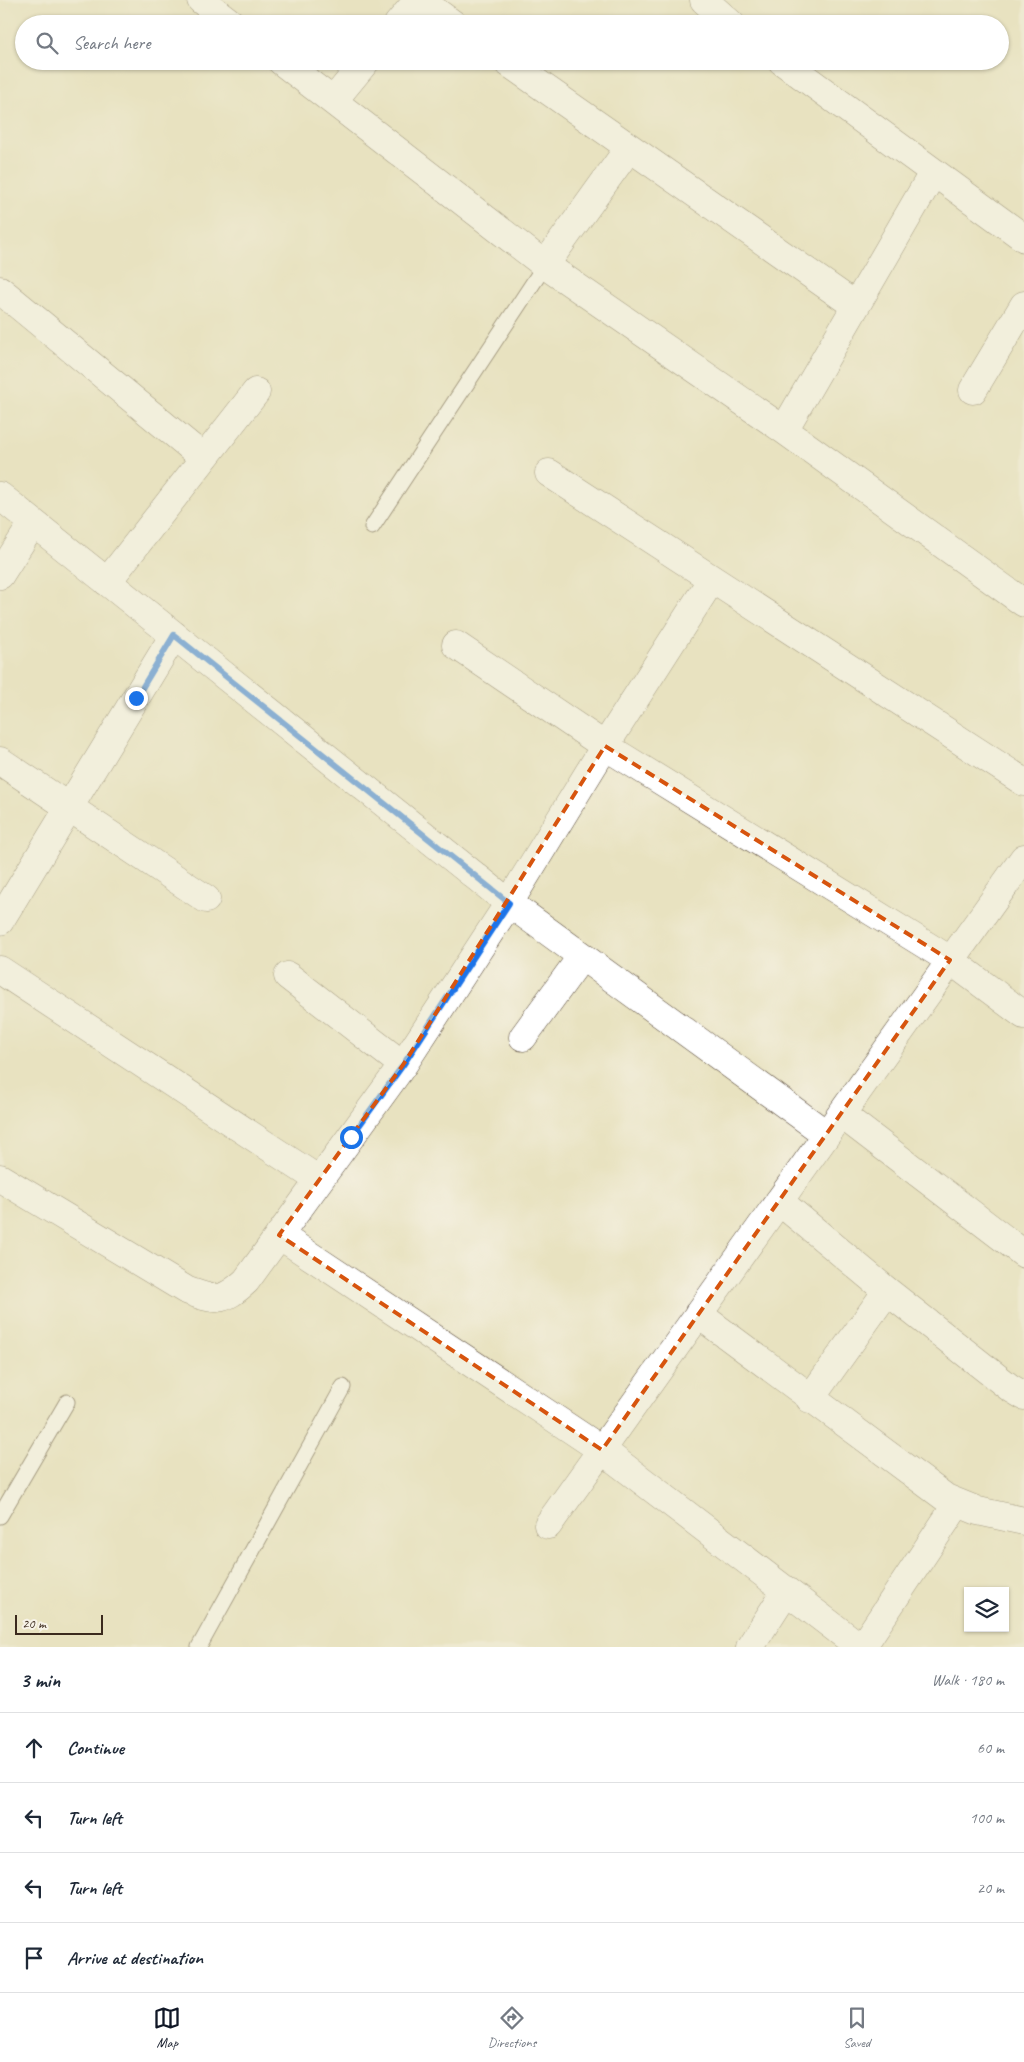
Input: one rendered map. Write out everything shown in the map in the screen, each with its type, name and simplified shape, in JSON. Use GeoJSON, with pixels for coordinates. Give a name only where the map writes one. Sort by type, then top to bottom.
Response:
{"type":"FeatureCollection","features":[{"type":"Feature","properties":{"kind":"street"},"geometry":{"type":"LineString","coordinates":[[201,0],[220,15]]}},
{"type":"Feature","properties":{"kind":"street"},"geometry":{"type":"LineString","coordinates":[[406,15],[419,0],[440,15]]}},
{"type":"Feature","properties":{"kind":"street"},"geometry":{"type":"LineString","coordinates":[[704,0],[721,15]]}},
{"type":"Feature","properties":{"kind":"street"},"geometry":{"type":"LineString","coordinates":[[293,70],[545,264],[784,430],[1024,603]]}},
{"type":"Feature","properties":{"kind":"street"},"geometry":{"type":"LineString","coordinates":[[333,101],[359,70]]}},
{"type":"Feature","properties":{"kind":"street"},"geometry":{"type":"LineString","coordinates":[[519,70],[856,306]]}},
{"type":"Feature","properties":{"kind":"street"},"geometry":{"type":"LineString","coordinates":[[794,70],[933,174],[1024,238]]}},
{"type":"Feature","properties":{"kind":"street"},"geometry":{"type":"LineString","coordinates":[[545,264],[629,148]]}},
{"type":"Feature","properties":{"kind":"street"},"geometry":{"type":"LineString","coordinates":[[784,430],[933,174]]}},
{"type":"Feature","properties":{"kind":"street"},"geometry":{"type":"LineString","coordinates":[[0,290],[204,458]]}},
{"type":"Feature","properties":{"kind":"street"},"geometry":{"type":"LineString","coordinates":[[973,390],[1024,305]]}},
{"type":"Feature","properties":{"kind":"street"},"geometry":{"type":"LineString","coordinates":[[107,582],[256,392]]}},
{"type":"Feature","properties":{"kind":"street"},"geometry":{"type":"LineString","coordinates":[[549,473],[1024,782]]}},
{"type":"Feature","properties":{"kind":"street"},"geometry":{"type":"LineString","coordinates":[[0,496],[509,903],[582,956],[834,1124],[1024,1254]]}},
{"type":"Feature","properties":{"kind":"street"},"geometry":{"type":"LineString","coordinates":[[0,575],[33,523]]}},
{"type":"Feature","properties":{"kind":"street"},"geometry":{"type":"LineString","coordinates":[[0,1178],[186,1290],[210,1299],[231,1295],[246,1281],[403,1065],[509,903],[605,746],[712,579]]}},
{"type":"Feature","properties":{"kind":"street"},"geometry":{"type":"LineString","coordinates":[[0,920],[174,635]]}},
{"type":"Feature","properties":{"kind":"street"},"geometry":{"type":"LineString","coordinates":[[456,645],[605,746],[950,960],[1024,1015]]}},
{"type":"Feature","properties":{"kind":"street"},"geometry":{"type":"LineString","coordinates":[[0,761],[206,899]]}},
{"type":"Feature","properties":{"kind":"street"},"geometry":{"type":"LineString","coordinates":[[548,1525],[1024,858]]}},
{"type":"Feature","properties":{"kind":"street"},"geometry":{"type":"LineString","coordinates":[[523,1037],[582,956]]}},
{"type":"Feature","properties":{"kind":"street"},"geometry":{"type":"LineString","coordinates":[[0,970],[319,1180]]}},
{"type":"Feature","properties":{"kind":"street"},"geometry":{"type":"LineString","coordinates":[[288,976],[403,1065]]}},
{"type":"Feature","properties":{"kind":"street"},"geometry":{"type":"LineString","coordinates":[[779,1201],[887,1291],[1009,1387],[1024,1396]]}},
{"type":"Feature","properties":{"kind":"street"},"geometry":{"type":"LineString","coordinates":[[279,1235],[602,1450],[861,1647],[957,1504]]}},
{"type":"Feature","properties":{"kind":"street"},"geometry":{"type":"LineString","coordinates":[[810,1399],[887,1291]]}},
{"type":"Feature","properties":{"kind":"street"},"geometry":{"type":"LineString","coordinates":[[698,1314],[931,1489],[957,1504],[978,1511],[1024,1521]]}},
{"type":"Feature","properties":{"kind":"street"},"geometry":{"type":"LineString","coordinates":[[750,1647],[786,1591]]}},
{"type":"Feature","properties":{"kind":"lane"},"geometry":{"type":"LineString","coordinates":[[372,527],[545,264]]}},
{"type":"Feature","properties":{"kind":"lane"},"geometry":{"type":"LineString","coordinates":[[199,1647],[343,1387]]}},
{"type":"Feature","properties":{"kind":"lane"},"geometry":{"type":"LineString","coordinates":[[0,1516],[67,1402]]}},
{"type":"Feature","properties":{"kind":"highlighted area"},"geometry":{"type":"Polygon","coordinates":[[[605,746],[950,960],[602,1450],[279,1235],[403,1065],[605,746]]]}},
{"type":"Feature","properties":{"kind":"route"},"geometry":{"type":"LineString","coordinates":[[136,698],[174,635],[509,903],[403,1065],[351,1137]]}}]}
